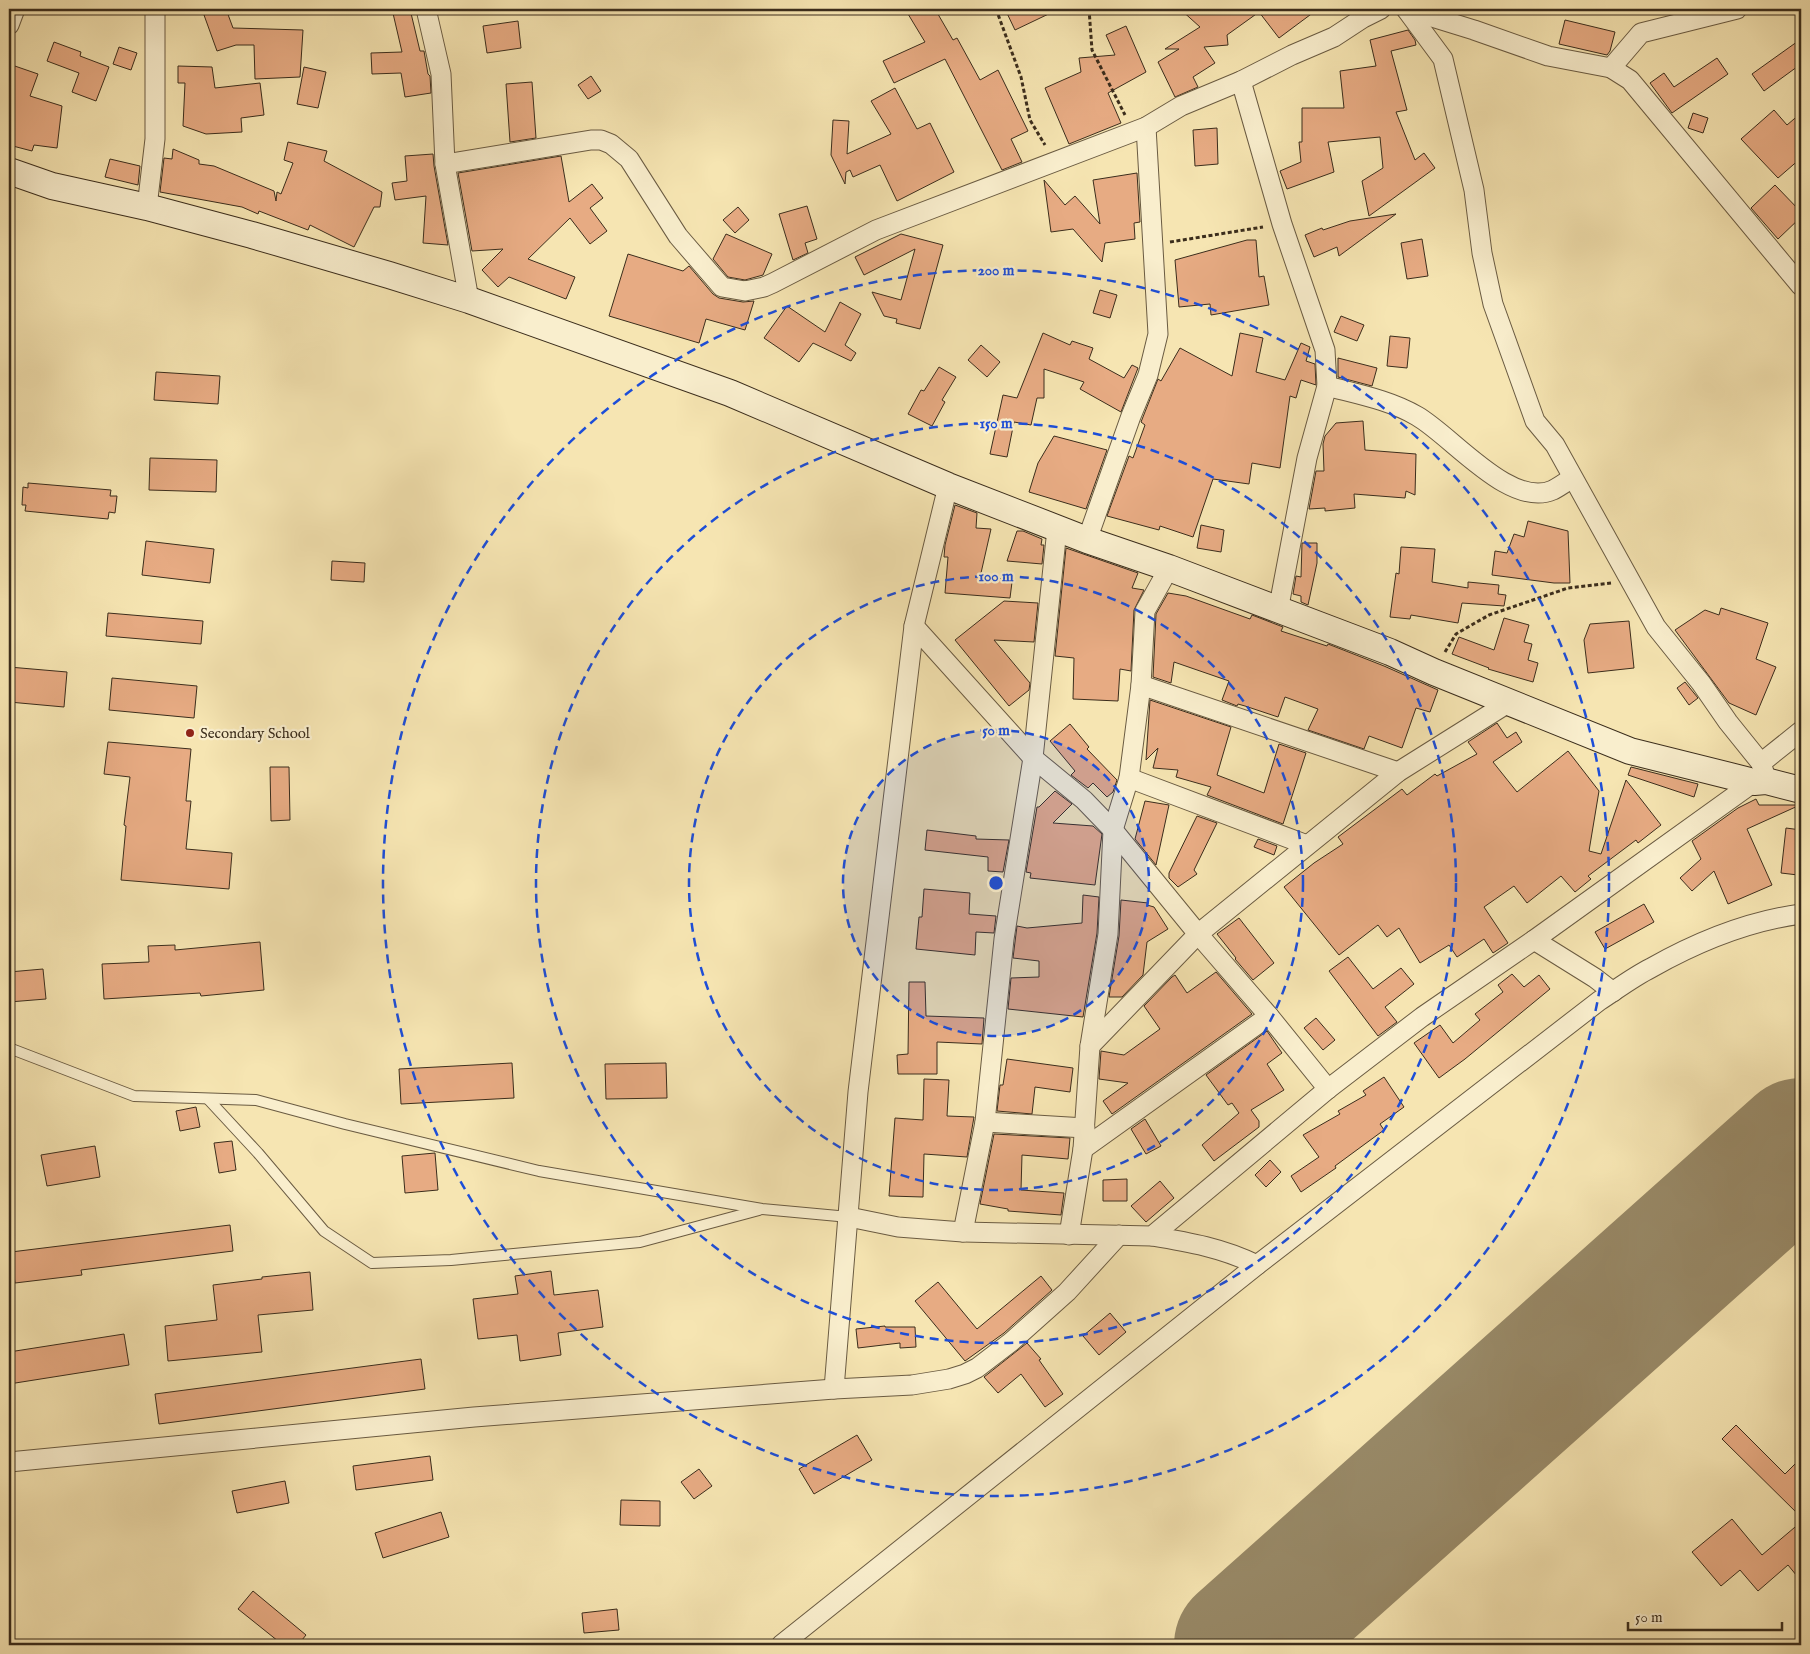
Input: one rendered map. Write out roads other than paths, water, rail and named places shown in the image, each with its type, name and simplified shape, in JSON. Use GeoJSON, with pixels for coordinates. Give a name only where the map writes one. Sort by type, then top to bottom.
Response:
{"type":"FeatureCollection","features":[{"type":"Feature","properties":{"kind":"main road"},"geometry":{"type":"LineString","coordinates":[[9,171],[52,186],[147,207],[389,275],[469,300],[730,393],[948,486],[1057,529],[1169,568],[1390,652],[1434,672],[1630,751],[1760,775],[1801,790]]}},
{"type":"Feature","properties":{"kind":"street"},"geometry":{"type":"LineString","coordinates":[[9,25],[15,9]]}},
{"type":"Feature","properties":{"kind":"street"},"geometry":{"type":"LineString","coordinates":[[147,207],[155,139],[155,9]]}},
{"type":"Feature","properties":{"kind":"street"},"geometry":{"type":"LineString","coordinates":[[426,9],[441,74],[445,164],[469,300]]}},
{"type":"Feature","properties":{"kind":"street"},"geometry":{"type":"LineString","coordinates":[[445,164],[591,140],[601,140],[611,144],[629,159],[678,236],[722,287],[746,291],[773,283],[876,230],[1140,128],[1181,106],[1241,82],[1292,54],[1334,37],[1381,9]]}},
{"type":"Feature","properties":{"kind":"street"},"geometry":{"type":"LineString","coordinates":[[1406,9],[1548,56],[1611,68],[1630,80],[1801,286]]}},
{"type":"Feature","properties":{"kind":"street"},"geometry":{"type":"LineString","coordinates":[[1406,9],[1443,59],[1474,190],[1482,253],[1493,304],[1535,421],[1555,445],[1656,627],[1701,683],[1728,722],[1760,775]]}},
{"type":"Feature","properties":{"kind":"street"},"geometry":{"type":"LineString","coordinates":[[1611,68],[1641,33],[1737,9]]}},
{"type":"Feature","properties":{"kind":"street"},"geometry":{"type":"LineString","coordinates":[[1241,82],[1282,224],[1325,350],[1327,386],[1307,458],[1278,611]]}},
{"type":"Feature","properties":{"kind":"street"},"geometry":{"type":"LineString","coordinates":[[1087,540],[1128,424],[1148,375],[1157,342],[1158,323],[1152,244],[1140,128]]}},
{"type":"Feature","properties":{"kind":"street"},"geometry":{"type":"LineString","coordinates":[[1327,386],[1388,403],[1418,416],[1451,441],[1480,467],[1508,486],[1522,492],[1552,491],[1572,478]]}},
{"type":"Feature","properties":{"kind":"street"},"geometry":{"type":"LineString","coordinates":[[834,1389],[858,1092],[914,626],[948,486]]}},
{"type":"Feature","properties":{"kind":"street"},"geometry":{"type":"LineString","coordinates":[[963,1232],[985,1122],[1004,939],[1033,758],[1057,529]]}},
{"type":"Feature","properties":{"kind":"street"},"geometry":{"type":"LineString","coordinates":[[1069,1235],[1083,1149],[1090,1046],[1108,934],[1113,830],[1129,778],[1141,685],[1145,611],[1169,568]]}},
{"type":"Feature","properties":{"kind":"street"},"geometry":{"type":"LineString","coordinates":[[914,626],[1033,758],[1084,800],[1113,830],[1328,1089]]}},
{"type":"Feature","properties":{"kind":"street"},"geometry":{"type":"LineString","coordinates":[[1141,685],[1398,772]]}},
{"type":"Feature","properties":{"kind":"street"},"geometry":{"type":"LineString","coordinates":[[1090,1046],[1198,934],[1398,772],[1508,702]]}},
{"type":"Feature","properties":{"kind":"street"},"geometry":{"type":"LineString","coordinates":[[1152,1236],[1328,1089],[1422,1018],[1534,940],[1760,775],[1801,731]]}},
{"type":"Feature","properties":{"kind":"street"},"geometry":{"type":"LineString","coordinates":[[1129,778],[1307,845]]}},
{"type":"Feature","properties":{"kind":"street"},"geometry":{"type":"LineString","coordinates":[[781,1645],[1257,1265],[1592,1006],[1650,968],[1732,930],[1779,917],[1801,914]]}},
{"type":"Feature","properties":{"kind":"street"},"geometry":{"type":"LineString","coordinates":[[1534,940],[1595,978],[1613,992]]}},
{"type":"Feature","properties":{"kind":"street"},"geometry":{"type":"LineString","coordinates":[[1083,1149],[1269,1016]]}},
{"type":"Feature","properties":{"kind":"street"},"geometry":{"type":"LineString","coordinates":[[985,1122],[1085,1128]]}},
{"type":"Feature","properties":{"kind":"street"},"geometry":{"type":"LineString","coordinates":[[849,1217],[898,1227],[963,1232],[1152,1236],[1210,1246],[1237,1255],[1257,1265]]}},
{"type":"Feature","properties":{"kind":"street"},"geometry":{"type":"LineString","coordinates":[[9,1462],[474,1417],[834,1389],[912,1385],[965,1374],[977,1368],[1011,1342],[1067,1292],[1119,1235]]}},
{"type":"Feature","properties":{"kind":"lane"},"geometry":{"type":"LineString","coordinates":[[9,1048],[134,1096],[256,1100],[539,1171],[762,1209],[849,1217]]}},
{"type":"Feature","properties":{"kind":"lane"},"geometry":{"type":"LineString","coordinates":[[208,1098],[258,1153],[324,1231],[372,1263],[451,1260],[640,1242],[762,1209]]}},
{"type":"Feature","properties":{"kind":"place","name":"Secondary School"},"geometry":{"type":"Point","coordinates":[190,733]}}]}
